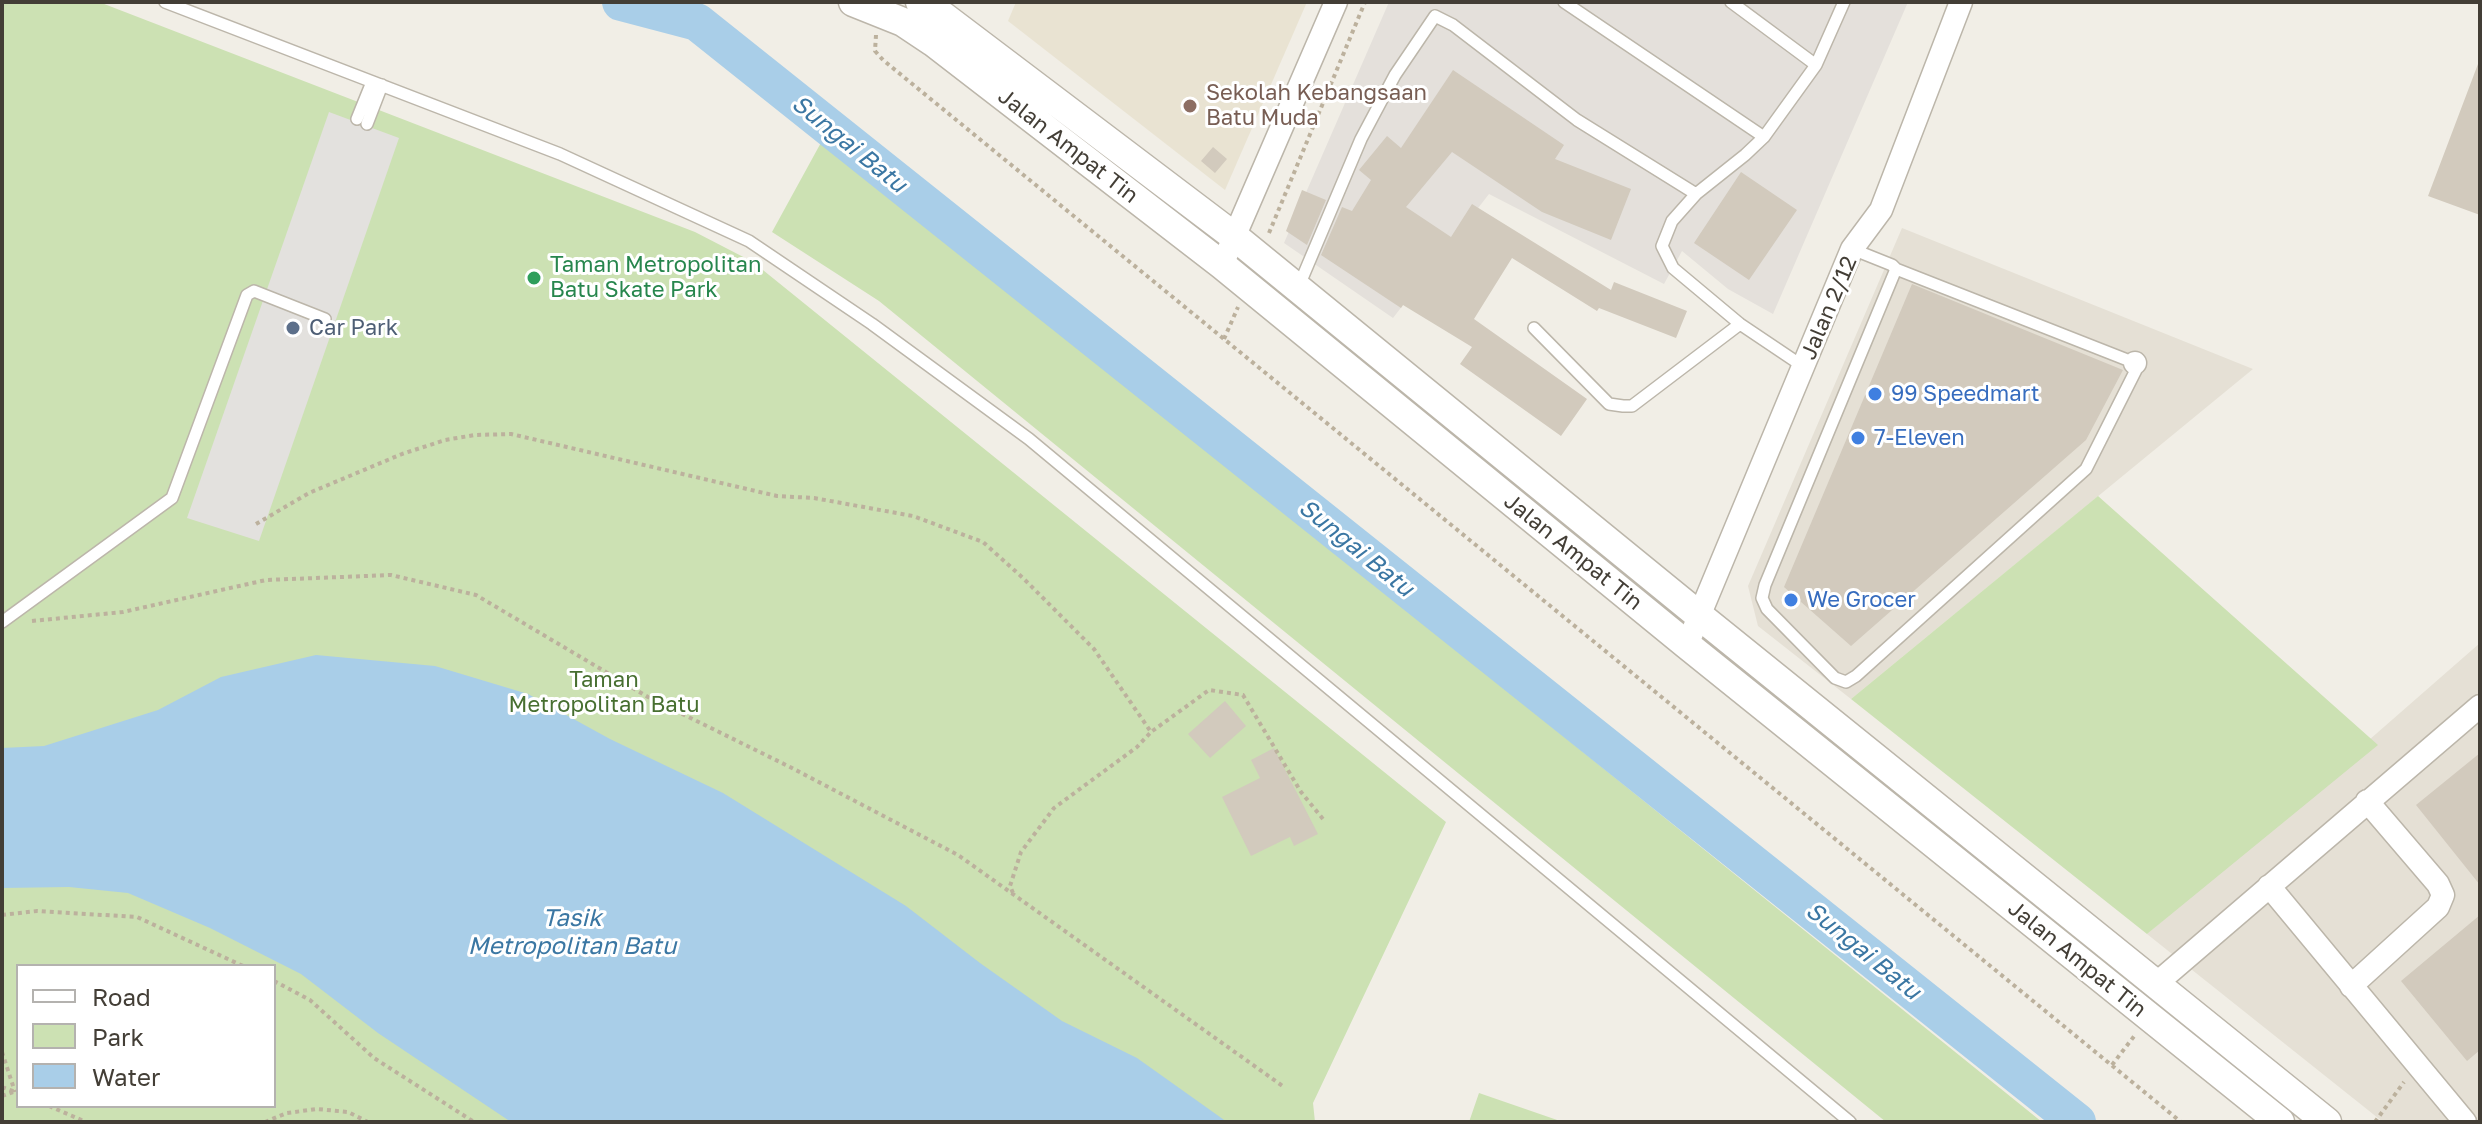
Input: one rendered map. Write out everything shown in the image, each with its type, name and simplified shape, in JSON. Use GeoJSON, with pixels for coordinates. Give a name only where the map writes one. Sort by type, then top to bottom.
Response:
{"type":"FeatureCollection","features":[{"type":"Feature","properties":{"kind":"street","name":"Jalan Ampat Tin"},"geometry":{"type":"LineString","coordinates":[[853,2],[920,14],[1235,237],[2327,1122]]}},
{"type":"Feature","properties":{"kind":"street"},"geometry":{"type":"LineString","coordinates":[[1222,265],[1336,2]]}},
{"type":"Feature","properties":{"kind":"street","name":"Jalan 2/12"},"geometry":{"type":"LineString","coordinates":[[1687,645],[1852,249],[1881,210],[1961,2]]}},
{"type":"Feature","properties":{"kind":"street","name":"Jalan Ampat Tin"},"geometry":{"type":"LineString","coordinates":[[920,14],[1687,645],[2280,1122]]}},
{"type":"Feature","properties":{"kind":"street"},"geometry":{"type":"LineString","coordinates":[[2233,1085],[2161,1011],[2154,998],[2157,983],[2480,706]]}},
{"type":"Feature","properties":{"kind":"street"},"geometry":{"type":"LineString","coordinates":[[2351,986],[2438,907],[2443,895],[2438,884],[2367,801]]}},
{"type":"Feature","properties":{"kind":"street"},"geometry":{"type":"LineString","coordinates":[[2269,886],[2465,1122]]}},
{"type":"Feature","properties":{"kind":"lane"},"geometry":{"type":"LineString","coordinates":[[165,2],[560,154],[749,241],[872,324],[1029,439],[1850,1122]]}},
{"type":"Feature","properties":{"kind":"lane"},"geometry":{"type":"LineString","coordinates":[[1298,288],[1361,139],[1395,75],[1442,2]]}},
{"type":"Feature","properties":{"kind":"lane"},"geometry":{"type":"LineString","coordinates":[[1564,2],[1764,137]]}},
{"type":"Feature","properties":{"kind":"lane"},"geometry":{"type":"LineString","coordinates":[[1731,2],[1816,65]]}},
{"type":"Feature","properties":{"kind":"lane"},"geometry":{"type":"LineString","coordinates":[[1804,367],[1740,324],[1673,268],[1662,246],[1672,221],[1696,194],[1764,137],[1816,65],[1844,2]]}},
{"type":"Feature","properties":{"kind":"lane"},"geometry":{"type":"LineString","coordinates":[[1435,16],[1453,25],[1577,120],[1696,194]]}},
{"type":"Feature","properties":{"kind":"lane"},"geometry":{"type":"LineString","coordinates":[[362,122],[377,84]]}},
{"type":"Feature","properties":{"kind":"lane"},"geometry":{"type":"LineString","coordinates":[[1852,249],[2133,365],[2086,469],[1846,682],[1835,678],[1767,609],[1762,598],[1896,269]]}},
{"type":"Feature","properties":{"kind":"lane"},"geometry":{"type":"LineString","coordinates":[[2,622],[172,498],[247,295],[254,291],[325,319]]}},
{"type":"Feature","properties":{"kind":"lane"},"geometry":{"type":"LineString","coordinates":[[1534,328],[1609,404],[1632,406],[1740,324]]}},
{"type":"Feature","properties":{"kind":"path"},"geometry":{"type":"LineString","coordinates":[[1265,241],[1365,2]]}},
{"type":"Feature","properties":{"kind":"path"},"geometry":{"type":"LineString","coordinates":[[920,14],[874,43],[875,51],[883,60],[2181,1122]]}},
{"type":"Feature","properties":{"kind":"path"},"geometry":{"type":"LineString","coordinates":[[256,524],[309,493],[402,454],[445,440],[511,434],[777,496],[814,498],[913,516],[983,542],[1023,578],[1094,649],[1151,732]]}},
{"type":"Feature","properties":{"kind":"path"},"geometry":{"type":"LineString","coordinates":[[32,621],[123,612],[266,580],[391,575],[476,595],[648,697],[958,855],[1284,1087]]}},
{"type":"Feature","properties":{"kind":"path"},"geometry":{"type":"LineString","coordinates":[[1014,895],[1010,886],[1021,852],[1054,808],[1209,690],[1243,695],[1301,792],[1323,819]]}},
{"type":"Feature","properties":{"kind":"path"},"geometry":{"type":"LineString","coordinates":[[2,915],[37,911],[137,917],[239,964]]}},
{"type":"Feature","properties":{"kind":"path"},"geometry":{"type":"LineString","coordinates":[[276,982],[310,1000],[374,1058],[474,1122]]}},
{"type":"Feature","properties":{"kind":"path"},"geometry":{"type":"LineString","coordinates":[[2112,1065],[2135,1035]]}},
{"type":"Feature","properties":{"kind":"path"},"geometry":{"type":"LineString","coordinates":[[2,1052],[16,1089]]}},
{"type":"Feature","properties":{"kind":"path"},"geometry":{"type":"LineString","coordinates":[[2375,1122],[2417,1065]]}},
{"type":"Feature","properties":{"kind":"path"},"geometry":{"type":"LineString","coordinates":[[54,1108],[86,1122]]}},
{"type":"Feature","properties":{"kind":"path"},"geometry":{"type":"LineString","coordinates":[[265,1122],[304,1110],[348,1112],[368,1122]]}},
{"type":"Feature","properties":{"kind":"path"},"geometry":{"type":"LineString","coordinates":[[344,1122],[348,1112]]}},
{"type":"Feature","properties":{"kind":"path"},"geometry":{"type":"LineString","coordinates":[[353,1122],[355,1115]]}},
{"type":"Feature","properties":{"kind":"shaded area","name":"Sekolah Kebangsaan Batu Muda"},"geometry":{"type":"Polygon","coordinates":[[[1016,2],[1307,2],[1225,190],[1008,21],[1016,2]]]}},
{"type":"Feature","properties":{"kind":"shaded area"},"geometry":{"type":"Polygon","coordinates":[[[1389,2],[1908,2],[1773,314],[1728,289],[1682,251],[1664,284],[1489,194],[1393,318],[1284,243],[1389,2]]]}},
{"type":"Feature","properties":{"kind":"shaded area","name":"Car Park"},"geometry":{"type":"Polygon","coordinates":[[[329,112],[399,138],[259,541],[187,518],[329,112]]]}},
{"type":"Feature","properties":{"kind":"shaded area"},"geometry":{"type":"Polygon","coordinates":[[[1902,228],[2253,369],[1851,699],[1758,626],[1748,586],[1902,228]]]}},
{"type":"Feature","properties":{"kind":"shaded area"},"geometry":{"type":"Polygon","coordinates":[[[2480,643],[2480,1122],[2383,1122],[2147,934],[2480,643]]]}},
{"type":"Feature","properties":{"kind":"green space","name":"Taman Metropolitan Batu"},"geometry":{"type":"Polygon","coordinates":[[[2,2],[99,2],[695,232],[753,262],[1446,822],[1313,1103],[1315,1122],[2,1122],[2,2]]]}},
{"type":"Feature","properties":{"kind":"green space"},"geometry":{"type":"Polygon","coordinates":[[[823,139],[2042,1122],[1886,1122],[879,301],[772,232],[823,139]]]}},
{"type":"Feature","properties":{"kind":"green space"},"geometry":{"type":"Polygon","coordinates":[[[2098,496],[2378,745],[2147,934],[1851,699],[2098,496]]]}},
{"type":"Feature","properties":{"kind":"green space"},"geometry":{"type":"Polygon","coordinates":[[[1479,1093],[1563,1122],[1469,1122],[1479,1093]]]}},
{"type":"Feature","properties":{"kind":"water","name":"Tasik Metropolitan Batu"},"geometry":{"type":"Polygon","coordinates":[[[316,655],[435,666],[528,694],[610,739],[723,793],[906,906],[1062,1021],[1137,1058],[1227,1122],[511,1122],[378,1033],[301,974],[210,928],[128,893],[69,887],[2,888],[2,748],[44,746],[158,710],[221,677],[316,655]]]}},
{"type":"Feature","properties":{"kind":"building"},"geometry":{"type":"Polygon","coordinates":[[[2480,65],[2480,215],[2428,196],[2480,65]]]}},
{"type":"Feature","properties":{"kind":"building"},"geometry":{"type":"Polygon","coordinates":[[[1453,70],[1564,145],[1555,159],[1631,189],[1611,240],[1542,212],[1452,152],[1406,207],[1451,237],[1472,204],[1611,290],[1614,282],[1687,311],[1676,338],[1599,308],[1597,311],[1512,258],[1474,319],[1587,399],[1561,436],[1460,364],[1472,347],[1403,305],[1401,308],[1321,255],[1342,207],[1352,211],[1371,180],[1359,170],[1387,136],[1401,148],[1453,70]]]}},
{"type":"Feature","properties":{"kind":"building"},"geometry":{"type":"Polygon","coordinates":[[[1213,147],[1227,159],[1215,173],[1201,161],[1213,147]]]}},
{"type":"Feature","properties":{"kind":"building"},"geometry":{"type":"Polygon","coordinates":[[[1741,172],[1797,210],[1749,280],[1694,243],[1741,172]]]}},
{"type":"Feature","properties":{"kind":"building"},"geometry":{"type":"Polygon","coordinates":[[[1302,190],[1326,200],[1307,245],[1286,231],[1302,190]]]}},
{"type":"Feature","properties":{"kind":"building"},"geometry":{"type":"Polygon","coordinates":[[[1912,284],[2123,370],[2086,440],[1851,646],[1784,587],[1912,284]]]}},
{"type":"Feature","properties":{"kind":"building"},"geometry":{"type":"Polygon","coordinates":[[[1225,701],[1246,726],[1210,758],[1188,734],[1225,701]]]}},
{"type":"Feature","properties":{"kind":"building"},"geometry":{"type":"Polygon","coordinates":[[[1274,748],[1318,834],[1294,846],[1290,837],[1251,856],[1222,797],[1260,778],[1251,760],[1274,748]]]}},
{"type":"Feature","properties":{"kind":"building"},"geometry":{"type":"Polygon","coordinates":[[[2480,753],[2480,885],[2416,805],[2480,753]]]}},
{"type":"Feature","properties":{"kind":"building"},"geometry":{"type":"Polygon","coordinates":[[[2480,915],[2480,1050],[2467,1061],[2401,981],[2480,915]]]}},
{"type":"Feature","properties":{"kind":"waterway","name":"Sungai Batu"},"geometry":{"type":"LineString","coordinates":[[621,2],[697,22],[2077,1122]]}},
{"type":"Feature","properties":{"kind":"place","name":"Sekolah Kebangsaan Batu Muda"},"geometry":{"type":"Point","coordinates":[1190,106]}},
{"type":"Feature","properties":{"kind":"place","name":"Taman Metropolitan Batu Skate Park"},"geometry":{"type":"Point","coordinates":[534,278]}},
{"type":"Feature","properties":{"kind":"place","name":"Car Park"},"geometry":{"type":"Point","coordinates":[293,328]}},
{"type":"Feature","properties":{"kind":"place","name":"99 Speedmart"},"geometry":{"type":"Point","coordinates":[1875,394]}},
{"type":"Feature","properties":{"kind":"place","name":"7-Eleven"},"geometry":{"type":"Point","coordinates":[1858,438]}},
{"type":"Feature","properties":{"kind":"place","name":"We Grocer"},"geometry":{"type":"Point","coordinates":[1791,600]}}]}
